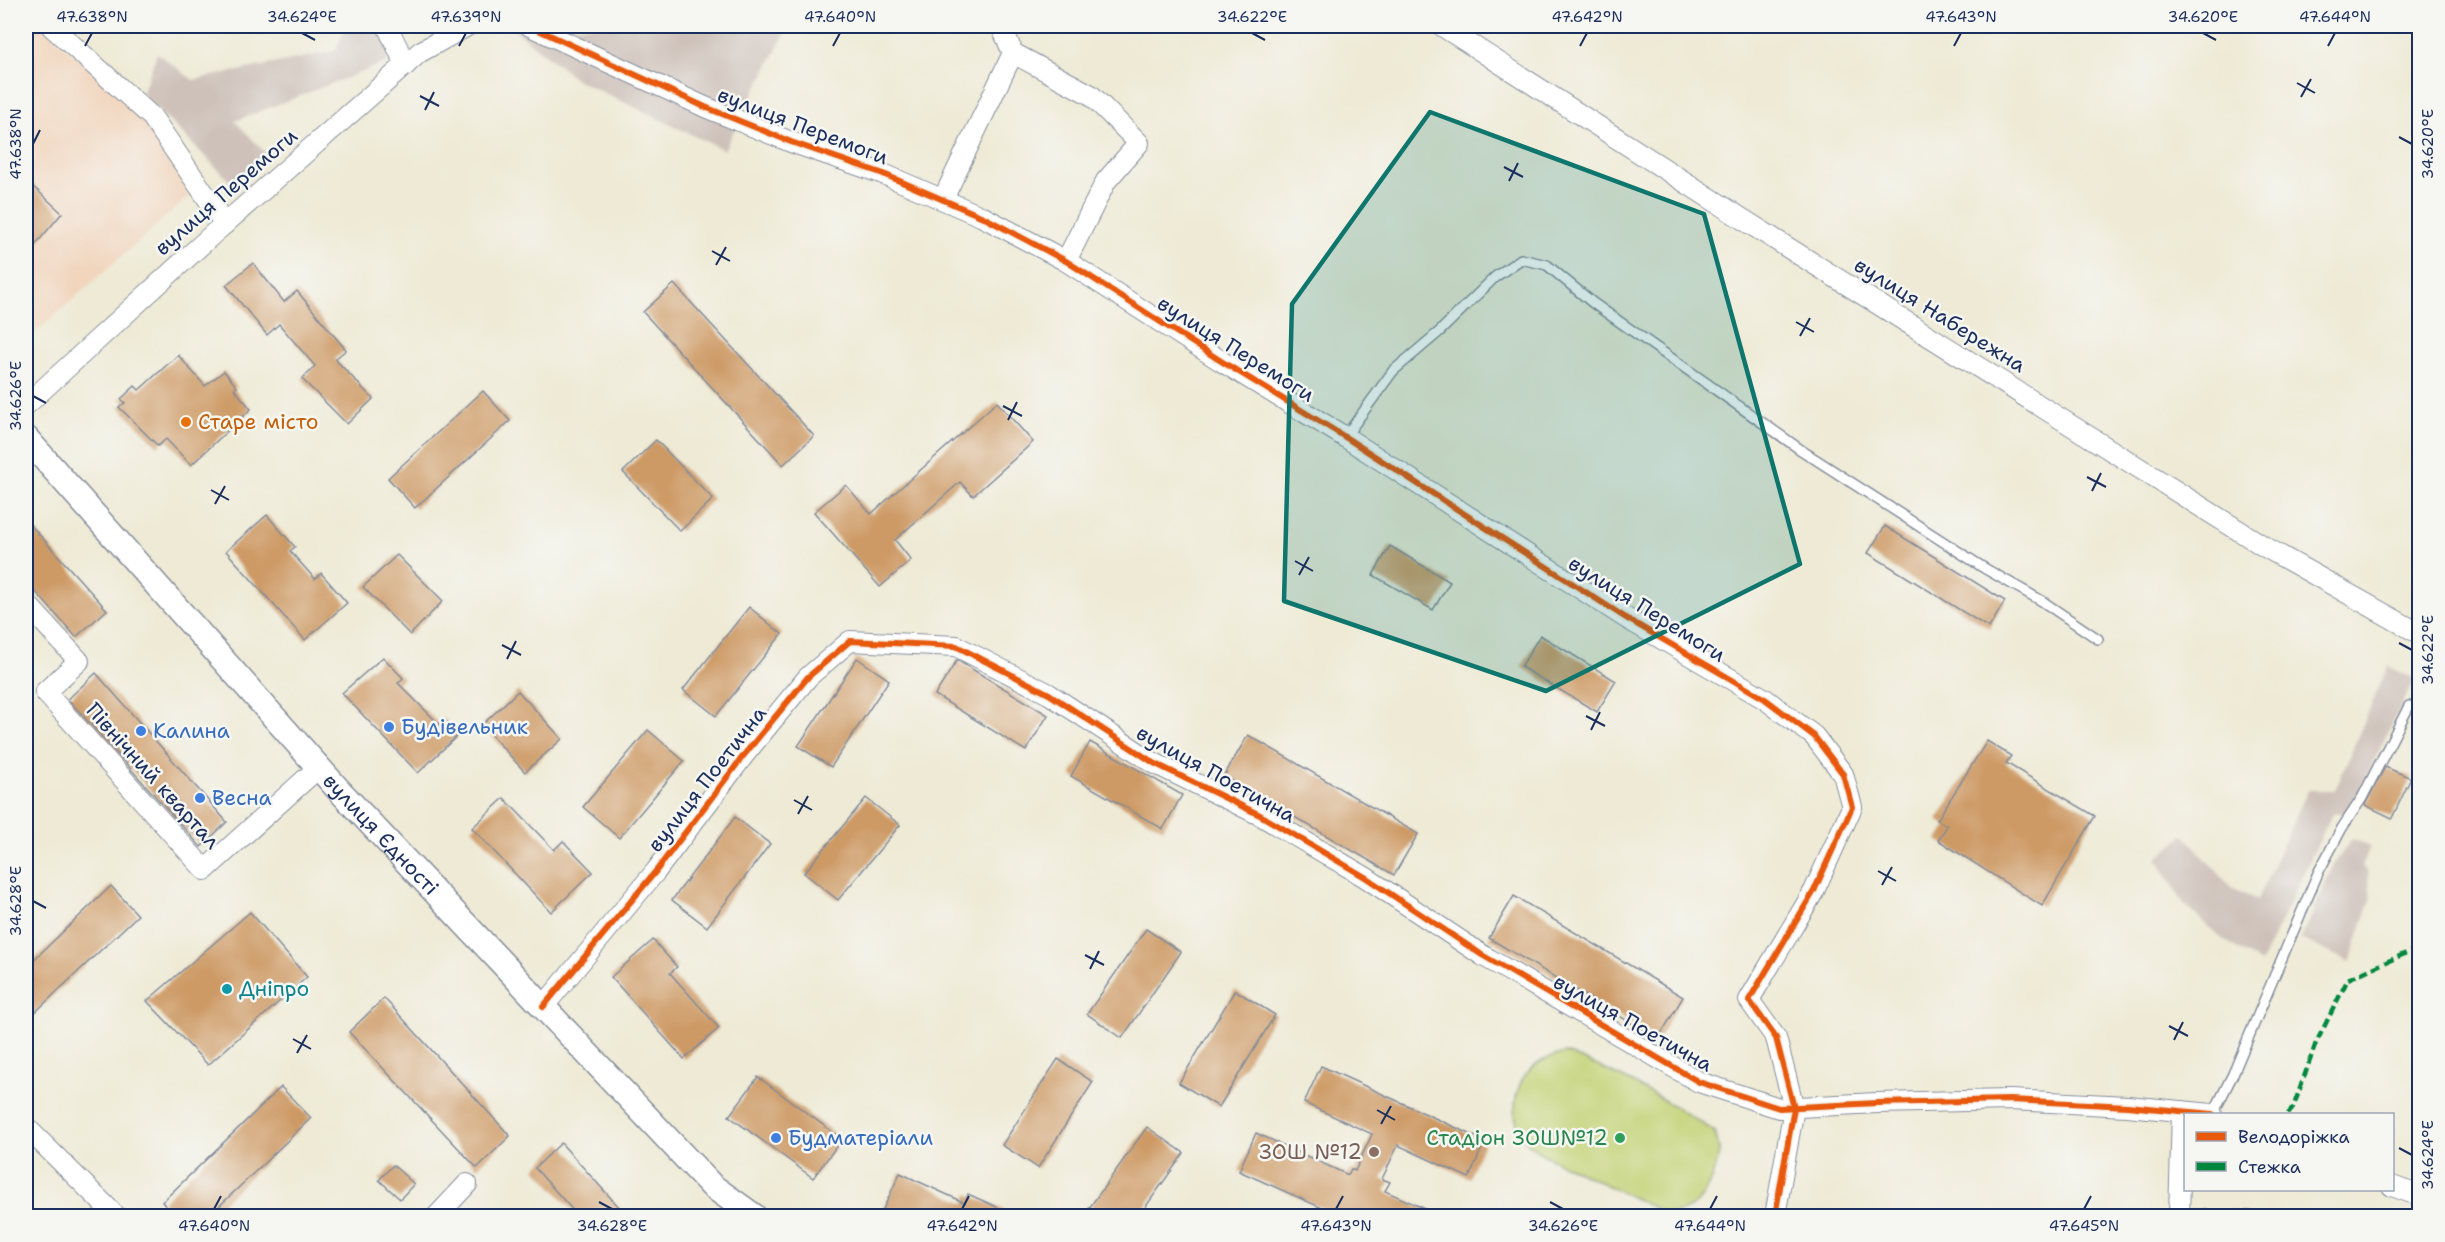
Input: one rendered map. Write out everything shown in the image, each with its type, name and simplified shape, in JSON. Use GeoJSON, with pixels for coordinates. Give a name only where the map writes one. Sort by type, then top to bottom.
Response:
{"type":"FeatureCollection","features":[{"type":"Feature","properties":{"kind":"street"},"geometry":{"type":"LineString","coordinates":[[51,26],[152,117],[225,224]]}},
{"type":"Feature","properties":{"kind":"street"},"geometry":{"type":"LineString","coordinates":[[387,26],[406,65]]}},
{"type":"Feature","properties":{"kind":"street","name":"вулиця Перемоги"},"geometry":{"type":"LineString","coordinates":[[26,405],[225,224],[420,52],[467,26]]}},
{"type":"Feature","properties":{"kind":"street","name":"вулиця Перемоги"},"geometry":{"type":"LineString","coordinates":[[530,26],[705,107],[791,142],[881,173],[983,217],[1066,261],[1221,361],[1345,436],[1626,618],[1765,699],[1814,736],[1843,774],[1852,807],[1814,891],[1749,1000],[1776,1038],[1794,1108]]}},
{"type":"Feature","properties":{"kind":"street"},"geometry":{"type":"LineString","coordinates":[[1001,26],[1013,53],[1091,95],[1139,143],[1106,181],[1066,261]]}},
{"type":"Feature","properties":{"kind":"street","name":"вулиця Набережна"},"geometry":{"type":"LineString","coordinates":[[1442,26],[1744,220],[2265,547],[2420,634]]}},
{"type":"Feature","properties":{"kind":"street"},"geometry":{"type":"LineString","coordinates":[[943,200],[1013,53]]}},
{"type":"Feature","properties":{"kind":"street","name":"вулиця Єдності"},"geometry":{"type":"LineString","coordinates":[[26,438],[319,767],[543,1007],[712,1186],[754,1216]]}},
{"type":"Feature","properties":{"kind":"street","name":"Північний квартал"},"geometry":{"type":"LineString","coordinates":[[26,603],[79,661],[45,692],[205,870],[319,767]]}},
{"type":"Feature","properties":{"kind":"street","name":"вулиця Поетична"},"geometry":{"type":"LineString","coordinates":[[543,1007],[656,871],[744,755],[808,677],[850,641],[956,646],[1049,694],[1154,763],[1260,815],[1365,877],[1482,955],[1699,1082],[1779,1108],[2010,1100],[2202,1113]]}},
{"type":"Feature","properties":{"kind":"street"},"geometry":{"type":"LineString","coordinates":[[1775,1216],[1794,1108]]}},
{"type":"Feature","properties":{"kind":"street"},"geometry":{"type":"LineString","coordinates":[[2179,1215],[2182,1111]]}},
{"type":"Feature","properties":{"kind":"street"},"geometry":{"type":"LineString","coordinates":[[26,1127],[116,1216]]}},
{"type":"Feature","properties":{"kind":"street"},"geometry":{"type":"LineString","coordinates":[[437,1216],[467,1184]]}},
{"type":"Feature","properties":{"kind":"street"},"geometry":{"type":"LineString","coordinates":[[2394,1187],[2420,1196]]}},
{"type":"Feature","properties":{"kind":"lane"},"geometry":{"type":"LineString","coordinates":[[1345,436],[1393,371],[1439,332],[1496,277],[1521,259],[1547,265],[1593,303],[1801,450],[1984,568],[2042,601],[2098,639]]}},
{"type":"Feature","properties":{"kind":"lane"},"geometry":{"type":"LineString","coordinates":[[2213,1113],[2233,1074],[2318,873],[2342,828],[2362,798],[2409,706]]}},
{"type":"Feature","properties":{"kind":"lane"},"geometry":{"type":"LineString","coordinates":[[2179,1215],[2249,1216]]}},
{"type":"Feature","properties":{"kind":"highlighted area"},"geometry":{"type":"Polygon","coordinates":[[[1430,112],[1704,214],[1800,564],[1546,691],[1284,601],[1292,304],[1430,112]]]}},
{"type":"Feature","properties":{"kind":"shaded area"},"geometry":{"type":"Polygon","coordinates":[[[26,26],[41,26],[138,111],[193,193],[26,341],[26,26]]]}},
{"type":"Feature","properties":{"kind":"shaded area"},"geometry":{"type":"Polygon","coordinates":[[[346,26],[382,26],[404,42],[388,62],[235,121],[269,157],[235,186],[142,94],[157,53],[193,80],[335,51],[346,26]]]}},
{"type":"Feature","properties":{"kind":"shaded area"},"geometry":{"type":"Polygon","coordinates":[[[510,26],[789,26],[724,150],[577,80],[510,26]]]}},
{"type":"Feature","properties":{"kind":"shaded area"},"geometry":{"type":"Polygon","coordinates":[[[2388,666],[2415,679],[2349,812],[2332,814],[2261,963],[2221,938],[2184,904],[2157,859],[2184,835],[2232,888],[2257,900],[2308,790],[2335,790],[2388,666]]]}},
{"type":"Feature","properties":{"kind":"shaded area"},"geometry":{"type":"Polygon","coordinates":[[[2352,839],[2370,846],[2362,867],[2368,872],[2371,899],[2350,962],[2301,939],[2334,864],[2352,839]]]}},
{"type":"Feature","properties":{"kind":"green space","name":"Стадіон ЗОШ№12"},"geometry":{"type":"Polygon","coordinates":[[[1566,1053],[1642,1088],[1714,1131],[1719,1148],[1718,1159],[1706,1191],[1697,1203],[1684,1211],[1666,1214],[1547,1157],[1530,1145],[1521,1133],[1515,1112],[1516,1097],[1521,1082],[1536,1064],[1566,1053]]]}},
{"type":"Feature","properties":{"kind":"building"},"geometry":{"type":"Polygon","coordinates":[[[26,180],[62,213],[26,256],[26,180]]]}},
{"type":"Feature","properties":{"kind":"building"},"geometry":{"type":"Polygon","coordinates":[[[253,263],[284,302],[297,291],[346,350],[335,359],[373,399],[347,424],[302,379],[315,366],[279,324],[267,335],[226,285],[253,263]]]}},
{"type":"Feature","properties":{"kind":"building"},"geometry":{"type":"Polygon","coordinates":[[[674,284],[814,436],[783,465],[643,312],[674,284]]]}},
{"type":"Feature","properties":{"kind":"building","name":"Старе місто"},"geometry":{"type":"Polygon","coordinates":[[[178,355],[205,386],[224,371],[237,387],[234,389],[251,409],[191,465],[166,439],[158,446],[119,407],[125,403],[121,399],[135,386],[139,390],[178,355]]]}},
{"type":"Feature","properties":{"kind":"building"},"geometry":{"type":"Polygon","coordinates":[[[483,391],[510,421],[415,508],[388,478],[483,391]]]}},
{"type":"Feature","properties":{"kind":"building"},"geometry":{"type":"Polygon","coordinates":[[[997,402],[1033,442],[973,496],[960,482],[895,540],[911,560],[880,587],[814,512],[846,485],[871,514],[997,402]]]}},
{"type":"Feature","properties":{"kind":"building"},"geometry":{"type":"Polygon","coordinates":[[[656,440],[713,499],[680,531],[623,472],[656,440]]]}},
{"type":"Feature","properties":{"kind":"building"},"geometry":{"type":"Polygon","coordinates":[[[267,515],[295,547],[290,551],[315,579],[321,573],[347,603],[305,640],[226,551],[267,515]]]}},
{"type":"Feature","properties":{"kind":"building"},"geometry":{"type":"Polygon","coordinates":[[[26,520],[107,610],[76,637],[26,581],[26,520]]]}},
{"type":"Feature","properties":{"kind":"building"},"geometry":{"type":"Polygon","coordinates":[[[1885,526],[2005,601],[1989,628],[1868,553],[1885,526]]]}},
{"type":"Feature","properties":{"kind":"building"},"geometry":{"type":"Polygon","coordinates":[[[1390,546],[1450,582],[1433,610],[1373,575],[1390,546]]]}},
{"type":"Feature","properties":{"kind":"building"},"geometry":{"type":"Polygon","coordinates":[[[397,555],[443,601],[410,635],[363,587],[397,555]]]}},
{"type":"Feature","properties":{"kind":"building"},"geometry":{"type":"Polygon","coordinates":[[[749,607],[782,634],[716,716],[683,690],[749,607]]]}},
{"type":"Feature","properties":{"kind":"building"},"geometry":{"type":"Polygon","coordinates":[[[1540,635],[1616,681],[1597,712],[1521,667],[1540,635]]]}},
{"type":"Feature","properties":{"kind":"building"},"geometry":{"type":"Polygon","coordinates":[[[383,657],[403,678],[398,683],[440,725],[444,719],[458,735],[418,773],[342,693],[383,657]]]}},
{"type":"Feature","properties":{"kind":"building"},"geometry":{"type":"Polygon","coordinates":[[[857,658],[889,680],[831,767],[798,746],[857,658]]]}},
{"type":"Feature","properties":{"kind":"building"},"geometry":{"type":"Polygon","coordinates":[[[957,660],[1048,715],[1026,751],[935,695],[957,660]]]}},
{"type":"Feature","properties":{"kind":"building"},"geometry":{"type":"Polygon","coordinates":[[[96,673],[227,822],[201,847],[68,699],[96,673]]]}},
{"type":"Feature","properties":{"kind":"building"},"geometry":{"type":"Polygon","coordinates":[[[518,691],[562,739],[525,772],[482,725],[518,691]]]}},
{"type":"Feature","properties":{"kind":"building"},"geometry":{"type":"Polygon","coordinates":[[[648,730],[684,761],[619,838],[583,807],[648,730]]]}},
{"type":"Feature","properties":{"kind":"building"},"geometry":{"type":"Polygon","coordinates":[[[1248,735],[1418,834],[1394,875],[1224,776],[1248,735]]]}},
{"type":"Feature","properties":{"kind":"building"},"geometry":{"type":"Polygon","coordinates":[[[1987,741],[2011,756],[2006,763],[2095,816],[2042,906],[1938,840],[1947,826],[1937,820],[1987,741]]]}},
{"type":"Feature","properties":{"kind":"building"},"geometry":{"type":"Polygon","coordinates":[[[1090,742],[1182,795],[1163,829],[1071,776],[1090,742]]]}},
{"type":"Feature","properties":{"kind":"building"},"geometry":{"type":"Polygon","coordinates":[[[2385,767],[2411,778],[2392,818],[2365,805],[2385,767]]]}},
{"type":"Feature","properties":{"kind":"building"},"geometry":{"type":"Polygon","coordinates":[[[504,798],[554,850],[563,841],[593,872],[551,912],[472,828],[504,798]]]}},
{"type":"Feature","properties":{"kind":"building"},"geometry":{"type":"Polygon","coordinates":[[[866,798],[900,825],[838,900],[804,873],[866,798]]]}},
{"type":"Feature","properties":{"kind":"building"},"geometry":{"type":"Polygon","coordinates":[[[735,817],[770,844],[707,927],[672,900],[735,817]]]}},
{"type":"Feature","properties":{"kind":"building"},"geometry":{"type":"Polygon","coordinates":[[[111,886],[138,915],[26,1021],[26,967],[111,886]]]}},
{"type":"Feature","properties":{"kind":"building"},"geometry":{"type":"Polygon","coordinates":[[[1514,896],[1683,997],[1658,1039],[1489,938],[1514,896]]]}},
{"type":"Feature","properties":{"kind":"building","name":"Дніпро"},"geometry":{"type":"Polygon","coordinates":[[[250,912],[307,977],[208,1065],[147,1001],[250,912]]]}},
{"type":"Feature","properties":{"kind":"building"},"geometry":{"type":"Polygon","coordinates":[[[1146,929],[1181,952],[1122,1038],[1087,1014],[1146,929]]]}},
{"type":"Feature","properties":{"kind":"building"},"geometry":{"type":"Polygon","coordinates":[[[653,940],[677,967],[670,973],[719,1028],[684,1059],[611,977],[653,940]]]}},
{"type":"Feature","properties":{"kind":"building"},"geometry":{"type":"Polygon","coordinates":[[[1235,990],[1275,1015],[1219,1107],[1179,1083],[1235,990]]]}},
{"type":"Feature","properties":{"kind":"building"},"geometry":{"type":"Polygon","coordinates":[[[384,998],[510,1136],[477,1168],[349,1032],[384,998]]]}},
{"type":"Feature","properties":{"kind":"building"},"geometry":{"type":"Polygon","coordinates":[[[1058,1059],[1093,1082],[1038,1168],[1002,1145],[1058,1059]]]}},
{"type":"Feature","properties":{"kind":"building","name":"ЗОШ №12"},"geometry":{"type":"Polygon","coordinates":[[[1321,1066],[1485,1141],[1469,1178],[1398,1145],[1382,1179],[1390,1182],[1385,1191],[1441,1216],[1340,1216],[1239,1171],[1256,1133],[1348,1175],[1351,1169],[1355,1171],[1372,1134],[1304,1103],[1321,1066]]]}},
{"type":"Feature","properties":{"kind":"building"},"geometry":{"type":"Polygon","coordinates":[[[758,1077],[842,1139],[813,1178],[729,1116],[758,1077]]]}},
{"type":"Feature","properties":{"kind":"building"},"geometry":{"type":"Polygon","coordinates":[[[281,1087],[311,1118],[209,1216],[176,1216],[162,1202],[281,1087]]]}},
{"type":"Feature","properties":{"kind":"building"},"geometry":{"type":"Polygon","coordinates":[[[1147,1127],[1184,1153],[1139,1216],[1101,1216],[1089,1208],[1147,1127]]]}},
{"type":"Feature","properties":{"kind":"building"},"geometry":{"type":"Polygon","coordinates":[[[561,1143],[627,1216],[578,1216],[535,1168],[561,1143]]]}},
{"type":"Feature","properties":{"kind":"building"},"geometry":{"type":"Polygon","coordinates":[[[393,1165],[414,1184],[400,1199],[379,1180],[393,1165]]]}},
{"type":"Feature","properties":{"kind":"building"},"geometry":{"type":"Polygon","coordinates":[[[900,1173],[965,1203],[968,1194],[1017,1216],[880,1216],[900,1173]]]}},
{"type":"Feature","properties":{"kind":"marked path"},"geometry":{"type":"LineString","coordinates":[[2289,1113],[2293,1108],[2316,1043],[2348,979],[2420,947]]}},
{"type":"Feature","properties":{"kind":"cycle path"},"geometry":{"type":"LineString","coordinates":[[530,26],[705,107],[791,142],[881,173],[983,217],[1066,261],[1626,618],[1765,699],[1814,736],[1843,774],[1852,807],[1814,891],[1749,1000],[1776,1038],[1794,1108],[1775,1216]]}},
{"type":"Feature","properties":{"kind":"cycle path"},"geometry":{"type":"LineString","coordinates":[[543,1007],[656,871],[744,755],[808,677],[850,641],[956,646],[1049,694],[1154,763],[1260,815],[1365,877],[1482,955],[1699,1082],[1779,1108],[2010,1100],[2127,1106],[2201,1113]]}},
{"type":"Feature","properties":{"kind":"place","name":"Старе місто"},"geometry":{"type":"Point","coordinates":[186,422]}},
{"type":"Feature","properties":{"kind":"place","name":"Будівельник"},"geometry":{"type":"Point","coordinates":[389,727]}},
{"type":"Feature","properties":{"kind":"place","name":"Калина"},"geometry":{"type":"Point","coordinates":[141,731]}},
{"type":"Feature","properties":{"kind":"place","name":"Весна"},"geometry":{"type":"Point","coordinates":[200,798]}},
{"type":"Feature","properties":{"kind":"place","name":"Дніпро"},"geometry":{"type":"Point","coordinates":[227,989]}},
{"type":"Feature","properties":{"kind":"place","name":"Будматеріали"},"geometry":{"type":"Point","coordinates":[776,1138]}},
{"type":"Feature","properties":{"kind":"place","name":"Стадіон ЗОШ№12"},"geometry":{"type":"Point","coordinates":[1620,1138]}},
{"type":"Feature","properties":{"kind":"place","name":"ЗОШ №12"},"geometry":{"type":"Point","coordinates":[1374,1152]}}]}
